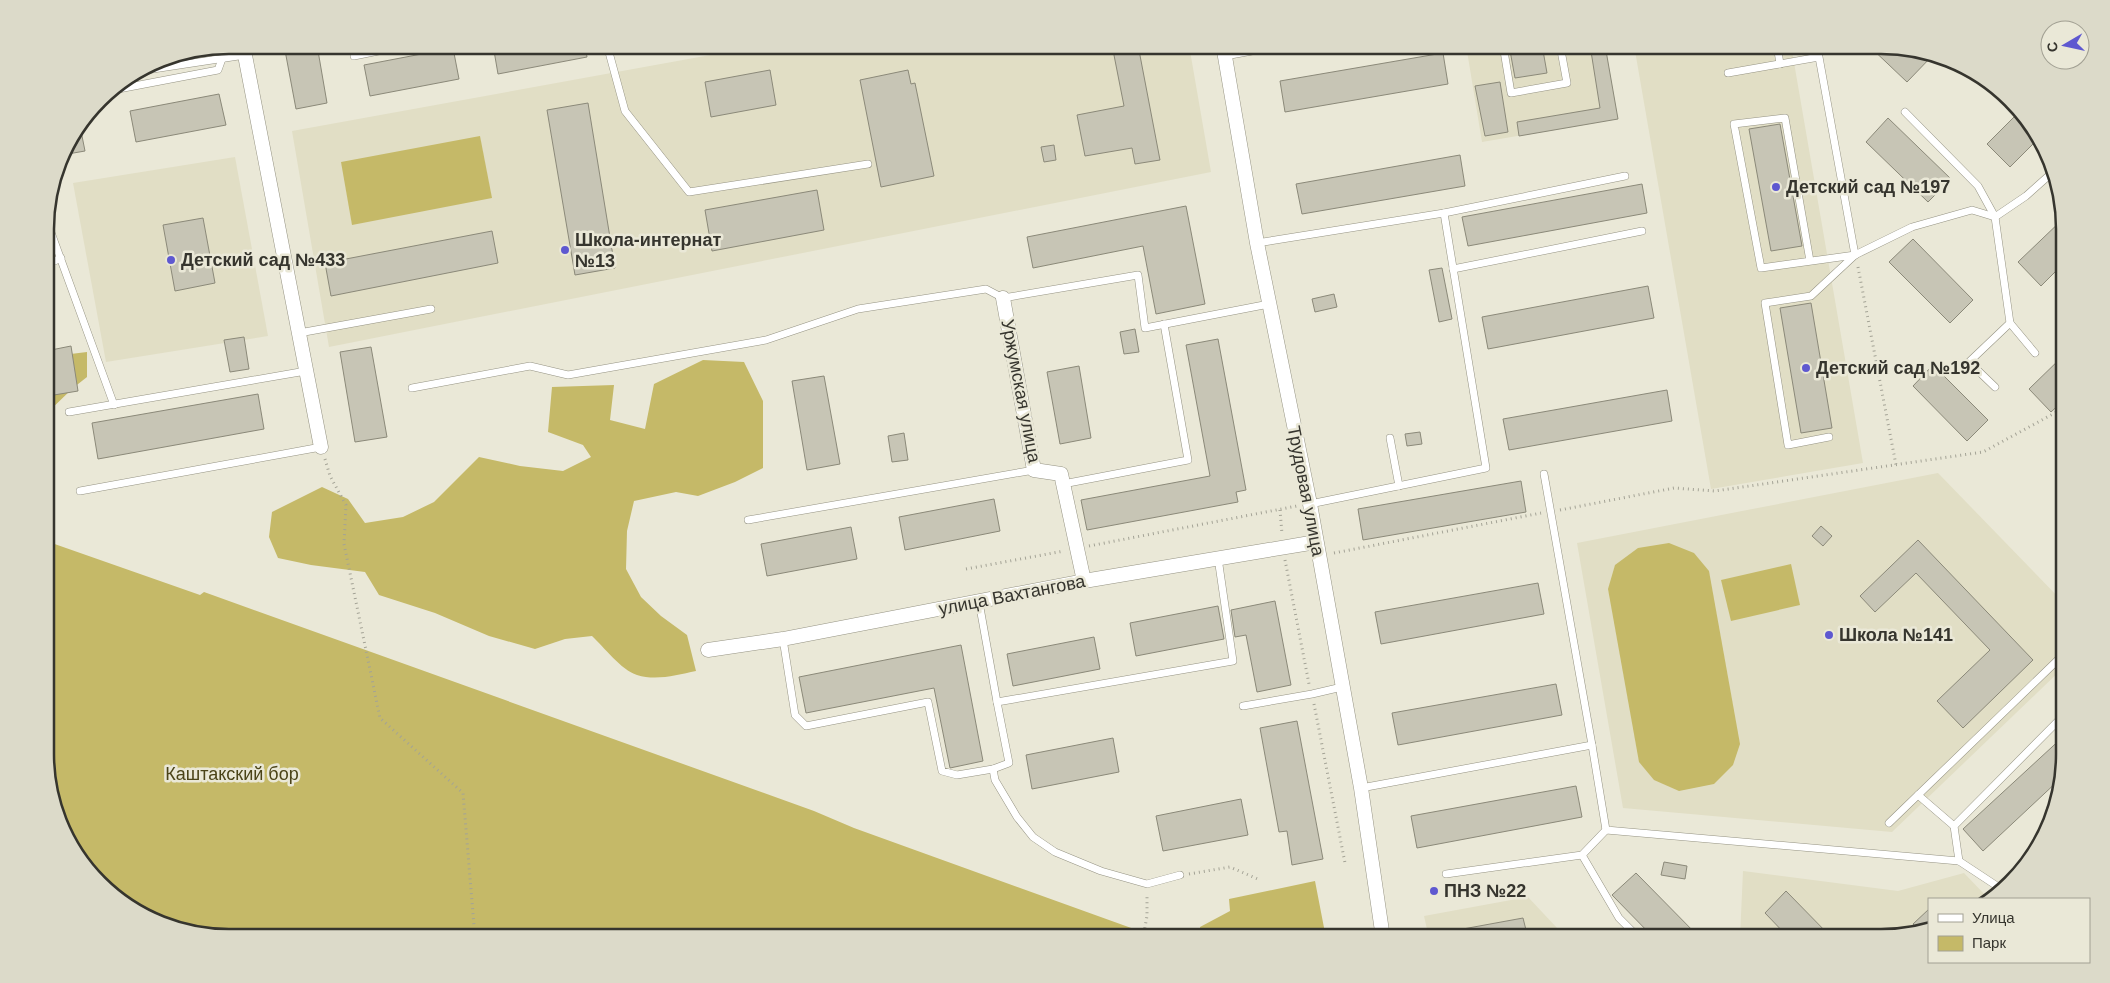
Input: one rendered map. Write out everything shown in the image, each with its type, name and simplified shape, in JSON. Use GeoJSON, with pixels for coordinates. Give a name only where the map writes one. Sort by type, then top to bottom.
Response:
{"type":"FeatureCollection","features":[{"type":"Feature","properties":{"kind":"street"},"geometry":{"type":"LineString","coordinates":[[245,54],[321,448]]}},
{"type":"Feature","properties":{"kind":"street","name":"Трудовая улица"},"geometry":{"type":"LineString","coordinates":[[1225,54],[1257,242],[1310,504],[1361,788],[1382,929]]}},
{"type":"Feature","properties":{"kind":"street","name":"Уржумская улица"},"geometry":{"type":"LineString","coordinates":[[1003,298],[1034,470],[1061,474],[1063,484]]}},
{"type":"Feature","properties":{"kind":"street"},"geometry":{"type":"LineString","coordinates":[[1063,484],[1084,581]]}},
{"type":"Feature","properties":{"kind":"street","name":"улица Вахтангова"},"geometry":{"type":"LineString","coordinates":[[708,650],[783,639],[1084,581],[1218,558],[1317,549]]}},
{"type":"Feature","properties":{"kind":"lane"},"geometry":{"type":"LineString","coordinates":[[162,67],[222,59],[234,54]]}},
{"type":"Feature","properties":{"kind":"lane"},"geometry":{"type":"LineString","coordinates":[[354,56],[362,54]]}},
{"type":"Feature","properties":{"kind":"lane"},"geometry":{"type":"LineString","coordinates":[[610,54],[624,112],[689,192],[868,164]]}},
{"type":"Feature","properties":{"kind":"lane"},"geometry":{"type":"LineString","coordinates":[[1504,54],[1511,93],[1567,83],[1562,54]]}},
{"type":"Feature","properties":{"kind":"lane"},"geometry":{"type":"LineString","coordinates":[[1778,54],[1780,64]]}},
{"type":"Feature","properties":{"kind":"lane"},"geometry":{"type":"LineString","coordinates":[[1728,73],[1819,57],[1855,255]]}},
{"type":"Feature","properties":{"kind":"lane"},"geometry":{"type":"LineString","coordinates":[[126,88],[218,70],[222,59]]}},
{"type":"Feature","properties":{"kind":"lane"},"geometry":{"type":"LineString","coordinates":[[1905,112],[1978,186],[1995,217],[2010,324],[2035,353]]}},
{"type":"Feature","properties":{"kind":"lane"},"geometry":{"type":"LineString","coordinates":[[1810,261],[1785,118],[1734,124],[1761,268],[1855,255]]}},
{"type":"Feature","properties":{"kind":"lane"},"geometry":{"type":"LineString","coordinates":[[1257,242],[1444,213],[1625,176]]}},
{"type":"Feature","properties":{"kind":"lane"},"geometry":{"type":"LineString","coordinates":[[1995,217],[2026,196],[2048,177]]}},
{"type":"Feature","properties":{"kind":"lane"},"geometry":{"type":"LineString","coordinates":[[1829,437],[1788,445],[1765,303],[1811,296],[1855,255],[1912,227],[1972,210],[1995,217]]}},
{"type":"Feature","properties":{"kind":"lane"},"geometry":{"type":"LineString","coordinates":[[1310,504],[1486,468],[1444,213]]}},
{"type":"Feature","properties":{"kind":"lane"},"geometry":{"type":"LineString","coordinates":[[1453,269],[1642,231]]}},
{"type":"Feature","properties":{"kind":"lane"},"geometry":{"type":"LineString","coordinates":[[54,240],[114,405]]}},
{"type":"Feature","properties":{"kind":"lane"},"geometry":{"type":"LineString","coordinates":[[54,261],[60,258]]}},
{"type":"Feature","properties":{"kind":"lane"},"geometry":{"type":"LineString","coordinates":[[412,388],[530,366],[568,375],[766,340],[858,309],[986,289],[1003,298],[1138,274],[1145,328],[1270,304]]}},
{"type":"Feature","properties":{"kind":"lane"},"geometry":{"type":"LineString","coordinates":[[299,333],[430,309]]}},
{"type":"Feature","properties":{"kind":"lane"},"geometry":{"type":"LineString","coordinates":[[1063,484],[1188,460],[1164,324]]}},
{"type":"Feature","properties":{"kind":"lane"},"geometry":{"type":"LineString","coordinates":[[1995,387],[1969,362],[2010,324]]}},
{"type":"Feature","properties":{"kind":"lane"},"geometry":{"type":"LineString","coordinates":[[69,412],[306,371]]}},
{"type":"Feature","properties":{"kind":"lane"},"geometry":{"type":"LineString","coordinates":[[1390,438],[1399,486]]}},
{"type":"Feature","properties":{"kind":"lane"},"geometry":{"type":"LineString","coordinates":[[80,491],[321,448]]}},
{"type":"Feature","properties":{"kind":"lane"},"geometry":{"type":"LineString","coordinates":[[748,520],[1034,470]]}},
{"type":"Feature","properties":{"kind":"lane"},"geometry":{"type":"LineString","coordinates":[[1544,474],[1606,830]]}},
{"type":"Feature","properties":{"kind":"lane"},"geometry":{"type":"LineString","coordinates":[[997,702],[1233,660],[1218,558]]}},
{"type":"Feature","properties":{"kind":"lane"},"geometry":{"type":"LineString","coordinates":[[783,639],[795,716],[806,726],[928,702],[942,771],[957,775],[992,769],[1009,764],[979,602]]}},
{"type":"Feature","properties":{"kind":"lane"},"geometry":{"type":"LineString","coordinates":[[1889,823],[2056,662]]}},
{"type":"Feature","properties":{"kind":"lane"},"geometry":{"type":"LineString","coordinates":[[1243,706],[1342,687]]}},
{"type":"Feature","properties":{"kind":"lane"},"geometry":{"type":"LineString","coordinates":[[1954,826],[2056,723]]}},
{"type":"Feature","properties":{"kind":"lane"},"geometry":{"type":"LineString","coordinates":[[1361,788],[1592,745]]}},
{"type":"Feature","properties":{"kind":"lane"},"geometry":{"type":"LineString","coordinates":[[992,769],[995,780],[1017,817],[1033,837],[1055,852],[1101,872],[1147,884],[1180,875]]}},
{"type":"Feature","properties":{"kind":"lane"},"geometry":{"type":"LineString","coordinates":[[1918,795],[1954,826],[1959,862]]}},
{"type":"Feature","properties":{"kind":"lane"},"geometry":{"type":"LineString","coordinates":[[1446,874],[1582,854],[1606,830]]}},
{"type":"Feature","properties":{"kind":"lane"},"geometry":{"type":"LineString","coordinates":[[1606,830],[1959,862],[1997,886]]}},
{"type":"Feature","properties":{"kind":"lane"},"geometry":{"type":"LineString","coordinates":[[1582,854],[1619,918],[1630,929]]}},
{"type":"Feature","properties":{"kind":"path"},"geometry":{"type":"LineString","coordinates":[[1855,255],[1896,465]]}},
{"type":"Feature","properties":{"kind":"path"},"geometry":{"type":"LineString","coordinates":[[1317,549],[1550,512],[1674,488],[1715,491],[1983,452],[2056,412]]}},
{"type":"Feature","properties":{"kind":"path"},"geometry":{"type":"LineString","coordinates":[[321,448],[330,476],[346,505],[344,544],[380,718],[463,793],[474,929]]}},
{"type":"Feature","properties":{"kind":"path"},"geometry":{"type":"LineString","coordinates":[[966,569],[1310,504]]}},
{"type":"Feature","properties":{"kind":"path"},"geometry":{"type":"LineString","coordinates":[[1180,875],[1230,867],[1260,880]]}},
{"type":"Feature","properties":{"kind":"path"},"geometry":{"type":"LineString","coordinates":[[1145,929],[1148,916],[1147,884]]}},
{"type":"Feature","properties":{"kind":"shaded area","name":"Школа-интернат №13"},"geometry":{"type":"Polygon","coordinates":[[[716,54],[1191,54],[1211,172],[329,347],[292,131],[716,54]]]}},
{"type":"Feature","properties":{"kind":"shaded area"},"geometry":{"type":"Polygon","coordinates":[[[1467,54],[1607,54],[1618,119],[1482,142],[1467,54]]]}},
{"type":"Feature","properties":{"kind":"shaded area"},"geometry":{"type":"Polygon","coordinates":[[[1636,54],[1793,54],[1863,463],[1711,489],[1636,54]]]}},
{"type":"Feature","properties":{"kind":"shaded area","name":"Детский сад №433"},"geometry":{"type":"Polygon","coordinates":[[[235,157],[268,336],[106,362],[73,183],[235,157]]]}},
{"type":"Feature","properties":{"kind":"shaded area","name":"Школа №141"},"geometry":{"type":"Polygon","coordinates":[[[1938,473],[2056,595],[2056,675],[1892,832],[1623,808],[1577,543],[1938,473]]]}},
{"type":"Feature","properties":{"kind":"shaded area"},"geometry":{"type":"Polygon","coordinates":[[[1743,871],[1898,891],[1964,873],[1985,895],[1981,898],[1928,898],[1928,922],[1915,926],[1893,929],[1740,929],[1743,871]]]}},
{"type":"Feature","properties":{"kind":"shaded area"},"geometry":{"type":"Polygon","coordinates":[[[1528,897],[1558,929],[1427,929],[1424,916],[1528,897]]]}},
{"type":"Feature","properties":{"kind":"green space"},"geometry":{"type":"Polygon","coordinates":[[[480,136],[492,198],[352,225],[341,162],[480,136]]]}},
{"type":"Feature","properties":{"kind":"green space"},"geometry":{"type":"Polygon","coordinates":[[[87,352],[87,377],[54,406],[54,356],[87,352]]]}},
{"type":"Feature","properties":{"kind":"green space"},"geometry":{"type":"Polygon","coordinates":[[[703,360],[744,362],[763,401],[763,468],[735,482],[698,496],[676,492],[634,501],[627,531],[626,569],[641,597],[661,616],[687,635],[696,671],[674,676],[644,677],[637,675],[619,663],[592,636],[565,639],[535,649],[489,636],[435,613],[379,595],[365,572],[311,565],[278,558],[269,537],[272,512],[322,487],[348,499],[365,523],[403,517],[434,502],[479,457],[520,466],[563,471],[591,457],[583,445],[548,432],[552,387],[614,385],[610,420],[645,429],[654,384],[703,360]]]}},
{"type":"Feature","properties":{"kind":"green space"},"geometry":{"type":"Polygon","coordinates":[[[1669,543],[1694,553],[1709,571],[1740,744],[1733,765],[1714,784],[1679,791],[1654,780],[1639,762],[1608,589],[1615,565],[1638,548],[1669,543]]]}},
{"type":"Feature","properties":{"kind":"green space","name":"Каштакский бор"},"geometry":{"type":"Polygon","coordinates":[[[54,544],[200,595],[204,592],[814,811],[854,828],[1134,929],[217,929],[173,920],[141,906],[105,878],[77,842],[67,821],[60,799],[55,777],[54,754],[54,544]]]}},
{"type":"Feature","properties":{"kind":"green space"},"geometry":{"type":"Polygon","coordinates":[[[1791,564],[1800,605],[1731,621],[1721,580],[1791,564]]]}},
{"type":"Feature","properties":{"kind":"green space"},"geometry":{"type":"Polygon","coordinates":[[[1315,881],[1324,929],[1200,929],[1200,927],[1230,911],[1229,899],[1315,881]]]}},
{"type":"Feature","properties":{"kind":"building"},"geometry":{"type":"Polygon","coordinates":[[[286,54],[319,54],[327,103],[296,109],[286,54]]]}},
{"type":"Feature","properties":{"kind":"building"},"geometry":{"type":"Polygon","coordinates":[[[422,54],[454,54],[459,79],[370,96],[364,65],[422,54]]]}},
{"type":"Feature","properties":{"kind":"building"},"geometry":{"type":"Polygon","coordinates":[[[495,54],[586,54],[587,57],[498,74],[495,54]]]}},
{"type":"Feature","properties":{"kind":"building"},"geometry":{"type":"Polygon","coordinates":[[[1114,54],[1140,54],[1160,160],[1135,164],[1132,148],[1085,156],[1077,115],[1124,106],[1114,54]]]}},
{"type":"Feature","properties":{"kind":"building"},"geometry":{"type":"Polygon","coordinates":[[[1443,54],[1448,84],[1285,112],[1280,81],[1443,54]]]}},
{"type":"Feature","properties":{"kind":"building"},"geometry":{"type":"Polygon","coordinates":[[[1511,54],[1544,54],[1547,73],[1515,78],[1511,54]]]}},
{"type":"Feature","properties":{"kind":"building"},"geometry":{"type":"Polygon","coordinates":[[[1591,54],[1607,54],[1618,119],[1519,136],[1517,122],[1600,108],[1591,54]]]}},
{"type":"Feature","properties":{"kind":"building"},"geometry":{"type":"Polygon","coordinates":[[[1877,54],[1893,54],[1928,61],[1907,82],[1877,54]]]}},
{"type":"Feature","properties":{"kind":"building"},"geometry":{"type":"Polygon","coordinates":[[[770,70],[776,105],[711,117],[705,82],[770,70]]]}},
{"type":"Feature","properties":{"kind":"building"},"geometry":{"type":"Polygon","coordinates":[[[908,70],[911,84],[915,83],[934,176],[881,187],[860,80],[908,70]]]}},
{"type":"Feature","properties":{"kind":"building"},"geometry":{"type":"Polygon","coordinates":[[[1500,82],[1508,132],[1485,136],[1475,86],[1500,82]]]}},
{"type":"Feature","properties":{"kind":"building"},"geometry":{"type":"Polygon","coordinates":[[[219,94],[226,125],[136,142],[130,111],[219,94]]]}},
{"type":"Feature","properties":{"kind":"building"},"geometry":{"type":"Polygon","coordinates":[[[588,103],[615,268],[575,275],[547,110],[588,103]]]}},
{"type":"Feature","properties":{"kind":"building"},"geometry":{"type":"Polygon","coordinates":[[[2015,116],[2034,143],[2010,167],[1987,144],[2015,116]]]}},
{"type":"Feature","properties":{"kind":"building"},"geometry":{"type":"Polygon","coordinates":[[[1888,118],[1951,179],[1928,202],[1866,142],[1888,118]]]}},
{"type":"Feature","properties":{"kind":"building","name":"Детский сад №197"},"geometry":{"type":"Polygon","coordinates":[[[1780,124],[1802,246],[1771,251],[1749,129],[1780,124]]]}},
{"type":"Feature","properties":{"kind":"building"},"geometry":{"type":"Polygon","coordinates":[[[82,134],[85,151],[71,153],[82,134]]]}},
{"type":"Feature","properties":{"kind":"building"},"geometry":{"type":"Polygon","coordinates":[[[1054,145],[1056,160],[1044,162],[1041,147],[1054,145]]]}},
{"type":"Feature","properties":{"kind":"building"},"geometry":{"type":"Polygon","coordinates":[[[1460,155],[1465,186],[1302,214],[1296,184],[1460,155]]]}},
{"type":"Feature","properties":{"kind":"building"},"geometry":{"type":"Polygon","coordinates":[[[1642,184],[1647,213],[1468,246],[1462,217],[1642,184]]]}},
{"type":"Feature","properties":{"kind":"building"},"geometry":{"type":"Polygon","coordinates":[[[817,190],[824,230],[712,251],[705,210],[817,190]]]}},
{"type":"Feature","properties":{"kind":"building"},"geometry":{"type":"Polygon","coordinates":[[[1186,206],[1205,304],[1156,314],[1143,246],[1033,268],[1027,237],[1186,206]]]}},
{"type":"Feature","properties":{"kind":"building"},"geometry":{"type":"Polygon","coordinates":[[[203,218],[215,283],[175,291],[163,225],[203,218]]]}},
{"type":"Feature","properties":{"kind":"building"},"geometry":{"type":"Polygon","coordinates":[[[2056,226],[2056,271],[2041,286],[2018,262],[2056,226]]]}},
{"type":"Feature","properties":{"kind":"building"},"geometry":{"type":"Polygon","coordinates":[[[492,231],[498,263],[331,296],[325,263],[492,231]]]}},
{"type":"Feature","properties":{"kind":"building"},"geometry":{"type":"Polygon","coordinates":[[[1913,239],[1973,300],[1950,323],[1889,262],[1913,239]]]}},
{"type":"Feature","properties":{"kind":"building"},"geometry":{"type":"Polygon","coordinates":[[[1442,268],[1452,319],[1439,322],[1429,270],[1442,268]]]}},
{"type":"Feature","properties":{"kind":"building"},"geometry":{"type":"Polygon","coordinates":[[[1648,286],[1654,318],[1488,349],[1482,317],[1648,286]]]}},
{"type":"Feature","properties":{"kind":"building"},"geometry":{"type":"Polygon","coordinates":[[[1334,294],[1337,307],[1315,312],[1312,299],[1334,294]]]}},
{"type":"Feature","properties":{"kind":"building","name":"Детский сад №192"},"geometry":{"type":"Polygon","coordinates":[[[1811,303],[1832,428],[1801,433],[1780,308],[1811,303]]]}},
{"type":"Feature","properties":{"kind":"building"},"geometry":{"type":"Polygon","coordinates":[[[1135,329],[1139,352],[1124,354],[1120,332],[1135,329]]]}},
{"type":"Feature","properties":{"kind":"building"},"geometry":{"type":"Polygon","coordinates":[[[244,337],[249,369],[230,372],[224,340],[244,337]]]}},
{"type":"Feature","properties":{"kind":"building"},"geometry":{"type":"Polygon","coordinates":[[[1218,339],[1246,490],[1236,492],[1238,502],[1087,530],[1081,500],[1210,476],[1186,345],[1218,339]]]}},
{"type":"Feature","properties":{"kind":"building"},"geometry":{"type":"Polygon","coordinates":[[[71,346],[78,391],[54,395],[54,349],[71,346]]]}},
{"type":"Feature","properties":{"kind":"building"},"geometry":{"type":"Polygon","coordinates":[[[371,347],[387,437],[355,442],[340,352],[371,347]]]}},
{"type":"Feature","properties":{"kind":"building"},"geometry":{"type":"Polygon","coordinates":[[[2056,363],[2056,407],[2051,412],[2029,389],[2056,363]]]}},
{"type":"Feature","properties":{"kind":"building"},"geometry":{"type":"Polygon","coordinates":[[[1933,365],[1988,420],[1967,441],[1913,386],[1933,365]]]}},
{"type":"Feature","properties":{"kind":"building"},"geometry":{"type":"Polygon","coordinates":[[[1079,366],[1091,438],[1060,444],[1047,372],[1079,366]]]}},
{"type":"Feature","properties":{"kind":"building"},"geometry":{"type":"Polygon","coordinates":[[[824,376],[840,464],[807,470],[792,381],[824,376]]]}},
{"type":"Feature","properties":{"kind":"building"},"geometry":{"type":"Polygon","coordinates":[[[1667,390],[1672,421],[1509,450],[1503,419],[1667,390]]]}},
{"type":"Feature","properties":{"kind":"building"},"geometry":{"type":"Polygon","coordinates":[[[258,394],[264,429],[98,459],[92,423],[258,394]]]}},
{"type":"Feature","properties":{"kind":"building"},"geometry":{"type":"Polygon","coordinates":[[[1420,432],[1422,444],[1407,446],[1405,434],[1420,432]]]}},
{"type":"Feature","properties":{"kind":"building"},"geometry":{"type":"Polygon","coordinates":[[[904,433],[908,460],[892,462],[888,436],[904,433]]]}},
{"type":"Feature","properties":{"kind":"building"},"geometry":{"type":"Polygon","coordinates":[[[1521,481],[1526,512],[1363,540],[1358,509],[1521,481]]]}},
{"type":"Feature","properties":{"kind":"building"},"geometry":{"type":"Polygon","coordinates":[[[994,499],[1000,531],[905,550],[899,517],[994,499]]]}},
{"type":"Feature","properties":{"kind":"building"},"geometry":{"type":"Polygon","coordinates":[[[1821,526],[1832,536],[1823,546],[1812,536],[1821,526]]]}},
{"type":"Feature","properties":{"kind":"building"},"geometry":{"type":"Polygon","coordinates":[[[851,527],[857,559],[767,576],[761,544],[851,527]]]}},
{"type":"Feature","properties":{"kind":"building"},"geometry":{"type":"Polygon","coordinates":[[[1918,540],[2033,660],[1963,728],[1937,701],[1990,650],[1916,573],[1875,612],[1860,596],[1918,540]]]}},
{"type":"Feature","properties":{"kind":"building"},"geometry":{"type":"Polygon","coordinates":[[[1538,583],[1544,614],[1381,644],[1375,612],[1538,583]]]}},
{"type":"Feature","properties":{"kind":"building"},"geometry":{"type":"Polygon","coordinates":[[[1275,601],[1291,685],[1257,692],[1246,635],[1235,637],[1231,610],[1275,601]]]}},
{"type":"Feature","properties":{"kind":"building"},"geometry":{"type":"Polygon","coordinates":[[[1218,606],[1224,639],[1136,656],[1130,623],[1218,606]]]}},
{"type":"Feature","properties":{"kind":"building"},"geometry":{"type":"Polygon","coordinates":[[[1094,637],[1100,669],[1013,686],[1007,654],[1094,637]]]}},
{"type":"Feature","properties":{"kind":"building"},"geometry":{"type":"Polygon","coordinates":[[[961,645],[983,761],[950,768],[934,688],[806,713],[799,677],[961,645]]]}},
{"type":"Feature","properties":{"kind":"building"},"geometry":{"type":"Polygon","coordinates":[[[1556,684],[1562,715],[1398,745],[1392,713],[1556,684]]]}},
{"type":"Feature","properties":{"kind":"building"},"geometry":{"type":"Polygon","coordinates":[[[1297,721],[1323,859],[1292,865],[1287,831],[1279,832],[1260,728],[1297,721]]]}},
{"type":"Feature","properties":{"kind":"building"},"geometry":{"type":"Polygon","coordinates":[[[1113,738],[1119,772],[1032,789],[1026,755],[1113,738]]]}},
{"type":"Feature","properties":{"kind":"building"},"geometry":{"type":"Polygon","coordinates":[[[2056,743],[2053,785],[1983,851],[1963,829],[2056,743]]]}},
{"type":"Feature","properties":{"kind":"building"},"geometry":{"type":"Polygon","coordinates":[[[1576,786],[1582,817],[1417,848],[1411,816],[1576,786]]]}},
{"type":"Feature","properties":{"kind":"building"},"geometry":{"type":"Polygon","coordinates":[[[1241,799],[1248,835],[1163,851],[1156,816],[1241,799]]]}},
{"type":"Feature","properties":{"kind":"building"},"geometry":{"type":"Polygon","coordinates":[[[1664,862],[1687,866],[1685,879],[1661,875],[1664,862]]]}},
{"type":"Feature","properties":{"kind":"building"},"geometry":{"type":"Polygon","coordinates":[[[1636,873],[1691,929],[1645,929],[1612,895],[1636,873]]]}},
{"type":"Feature","properties":{"kind":"building"},"geometry":{"type":"Polygon","coordinates":[[[1786,891],[1823,929],[1780,929],[1765,913],[1786,891]]]}},
{"type":"Feature","properties":{"kind":"building"},"geometry":{"type":"Polygon","coordinates":[[[1928,910],[1928,922],[1915,926],[1913,924],[1928,910]]]}},
{"type":"Feature","properties":{"kind":"building"},"geometry":{"type":"Polygon","coordinates":[[[1523,918],[1526,929],[1463,929],[1523,918]]]}},
{"type":"Feature","properties":{"kind":"place","name":"Детский сад №197"},"geometry":{"type":"Point","coordinates":[1776,187]}},
{"type":"Feature","properties":{"kind":"place","name":"Школа-интернат №13"},"geometry":{"type":"Point","coordinates":[565,250]}},
{"type":"Feature","properties":{"kind":"place","name":"Детский сад №433"},"geometry":{"type":"Point","coordinates":[171,260]}},
{"type":"Feature","properties":{"kind":"place","name":"Детский сад №192"},"geometry":{"type":"Point","coordinates":[1806,368]}},
{"type":"Feature","properties":{"kind":"place","name":"Школа №141"},"geometry":{"type":"Point","coordinates":[1829,635]}},
{"type":"Feature","properties":{"kind":"place","name":"ПНЗ №22"},"geometry":{"type":"Point","coordinates":[1434,891]}}]}
